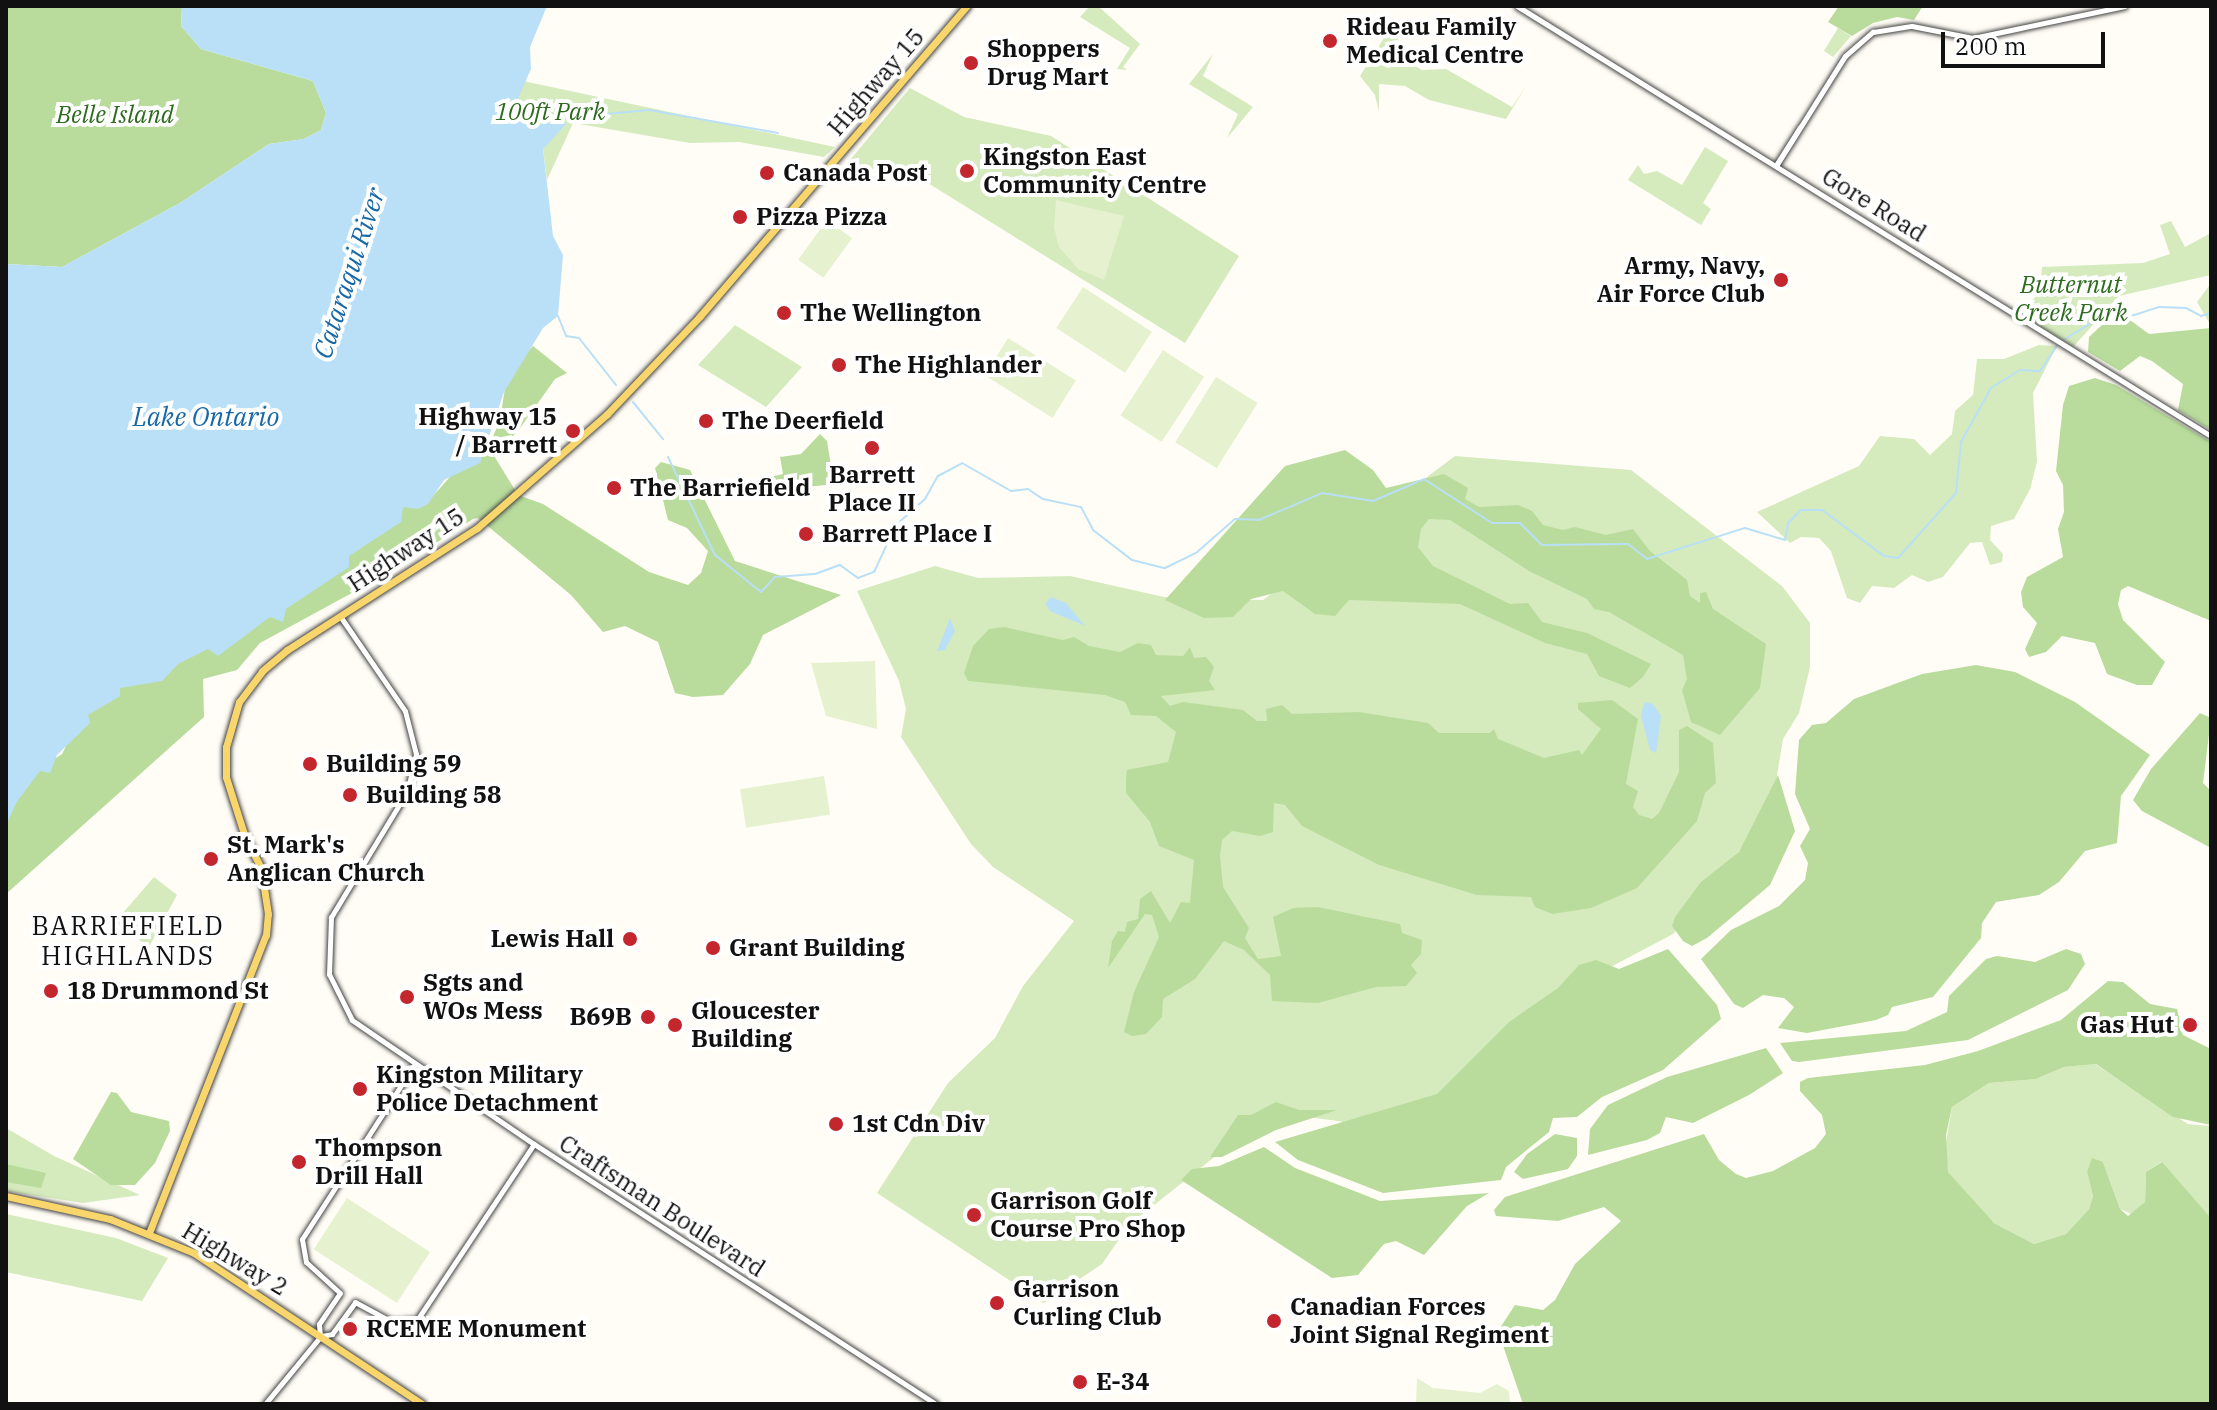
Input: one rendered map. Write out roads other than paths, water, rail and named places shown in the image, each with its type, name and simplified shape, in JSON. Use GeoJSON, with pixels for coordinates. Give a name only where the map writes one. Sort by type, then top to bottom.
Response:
{"type":"FeatureCollection","features":[{"type":"Feature","properties":{"kind":"main road","name":"Highway 15"},"geometry":{"type":"LineString","coordinates":[[149,1233],[266,935],[268,914],[261,868],[245,837],[226,777],[230,727],[239,702],[262,671],[340,616],[477,528],[607,414],[718,296],[967,6]]}},
{"type":"Feature","properties":{"kind":"main road","name":"Highway 2"},"geometry":{"type":"LineString","coordinates":[[6,1196],[87,1212],[149,1233],[227,1273],[422,1404]]}},
{"type":"Feature","properties":{"kind":"street","name":"Gore Road"},"geometry":{"type":"LineString","coordinates":[[1517,6],[2211,436]]}},
{"type":"Feature","properties":{"kind":"street"},"geometry":{"type":"LineString","coordinates":[[1776,166],[1845,56],[1862,39],[1884,28],[1912,26],[1973,38],[2125,6]]}},
{"type":"Feature","properties":{"kind":"street","name":"Craftsman Boulevard"},"geometry":{"type":"LineString","coordinates":[[340,616],[405,711],[416,754],[408,790],[335,904],[327,934],[329,974],[352,1020],[534,1144],[936,1404]]}},
{"type":"Feature","properties":{"kind":"street"},"geometry":{"type":"LineString","coordinates":[[320,1337],[319,1324],[340,1293],[306,1262],[302,1239],[414,1065]]}},
{"type":"Feature","properties":{"kind":"street"},"geometry":{"type":"LineString","coordinates":[[265,1404],[320,1337],[332,1334],[355,1302],[392,1322],[417,1320],[534,1144]]}},
{"type":"Feature","properties":{"kind":"water","name":"Lake Ontario"},"geometry":{"type":"Polygon","coordinates":[[[182,6],[547,6],[530,47],[531,69],[516,103],[532,128],[558,117],[566,124],[543,149],[553,236],[563,255],[558,316],[543,328],[504,392],[480,463],[444,480],[428,504],[418,509],[403,507],[401,522],[349,556],[349,567],[286,609],[283,622],[270,617],[218,656],[208,649],[178,664],[162,681],[120,688],[120,696],[88,715],[90,723],[57,755],[50,773],[40,771],[16,803],[6,826],[6,264],[62,267],[180,203],[269,144],[304,139],[321,130],[326,113],[313,81],[201,49],[181,26],[182,6]]]}},
{"type":"Feature","properties":{"kind":"water"},"geometry":{"type":"Polygon","coordinates":[[[1051,597],[1066,603],[1085,626],[1050,611],[1045,604],[1051,597]]]}},
{"type":"Feature","properties":{"kind":"water"},"geometry":{"type":"Polygon","coordinates":[[[950,618],[955,631],[945,650],[937,651],[950,618]]]}},
{"type":"Feature","properties":{"kind":"water"},"geometry":{"type":"Polygon","coordinates":[[[1644,702],[1653,704],[1661,716],[1656,753],[1650,750],[1641,716],[1644,702]]]}},
{"type":"Feature","properties":{"kind":"waterway"},"geometry":{"type":"LineString","coordinates":[[563,118],[649,110],[778,133]]}},
{"type":"Feature","properties":{"kind":"waterway"},"geometry":{"type":"LineString","coordinates":[[2065,339],[2109,312],[2125,318],[2159,307],[2186,308],[2201,316],[2211,313]]}},
{"type":"Feature","properties":{"kind":"waterway"},"geometry":{"type":"LineString","coordinates":[[558,316],[566,336],[579,338],[616,385]]}},
{"type":"Feature","properties":{"kind":"waterway"},"geometry":{"type":"LineString","coordinates":[[668,457],[715,555],[761,592],[775,577],[815,574],[840,565],[858,578],[874,572],[896,525],[925,499],[938,476],[962,463],[1011,491],[1028,489],[1043,499],[1081,507],[1093,530],[1132,560],[1165,568],[1196,553],[1235,519],[1259,520],[1322,493],[1373,501],[1424,479],[1492,523],[1520,523],[1542,545],[1628,544],[1647,559],[1745,528],[1785,540],[1788,523],[1801,510],[1822,510],[1884,556],[1898,558],[1956,493],[1961,442],[1991,388],[2020,370],[2040,371],[2057,346]]}},
{"type":"Feature","properties":{"kind":"waterway"},"geometry":{"type":"LineString","coordinates":[[633,402],[663,439]]}},
{"type":"Feature","properties":{"kind":"place","name":"Rideau Family Medical Centre"},"geometry":{"type":"Point","coordinates":[1330,41]}},
{"type":"Feature","properties":{"kind":"place","name":"Shoppers Drug Mart"},"geometry":{"type":"Point","coordinates":[971,63]}},
{"type":"Feature","properties":{"kind":"place","name":"Kingston East Community Centre"},"geometry":{"type":"Point","coordinates":[967,171]}},
{"type":"Feature","properties":{"kind":"place","name":"Canada Post"},"geometry":{"type":"Point","coordinates":[767,173]}},
{"type":"Feature","properties":{"kind":"place","name":"Pizza Pizza"},"geometry":{"type":"Point","coordinates":[740,217]}},
{"type":"Feature","properties":{"kind":"place","name":"Army, Navy, Air Force Club"},"geometry":{"type":"Point","coordinates":[1781,280]}},
{"type":"Feature","properties":{"kind":"place","name":"The Wellington"},"geometry":{"type":"Point","coordinates":[784,313]}},
{"type":"Feature","properties":{"kind":"place","name":"The Highlander"},"geometry":{"type":"Point","coordinates":[839,365]}},
{"type":"Feature","properties":{"kind":"place","name":"The Deerfield"},"geometry":{"type":"Point","coordinates":[706,421]}},
{"type":"Feature","properties":{"kind":"place","name":"Highway 15 / Barrett"},"geometry":{"type":"Point","coordinates":[573,431]}},
{"type":"Feature","properties":{"kind":"place","name":"Barrett Place II"},"geometry":{"type":"Point","coordinates":[872,448]}},
{"type":"Feature","properties":{"kind":"place","name":"The Barriefield"},"geometry":{"type":"Point","coordinates":[614,488]}},
{"type":"Feature","properties":{"kind":"place","name":"Barrett Place I"},"geometry":{"type":"Point","coordinates":[806,534]}},
{"type":"Feature","properties":{"kind":"place","name":"Building 59"},"geometry":{"type":"Point","coordinates":[310,764]}},
{"type":"Feature","properties":{"kind":"place","name":"Building 58"},"geometry":{"type":"Point","coordinates":[350,795]}},
{"type":"Feature","properties":{"kind":"place","name":"St. Mark's Anglican Church"},"geometry":{"type":"Point","coordinates":[211,859]}},
{"type":"Feature","properties":{"kind":"place","name":"Lewis Hall"},"geometry":{"type":"Point","coordinates":[630,939]}},
{"type":"Feature","properties":{"kind":"place","name":"Grant Building"},"geometry":{"type":"Point","coordinates":[713,948]}},
{"type":"Feature","properties":{"kind":"place","name":"18 Drummond St"},"geometry":{"type":"Point","coordinates":[51,991]}},
{"type":"Feature","properties":{"kind":"place","name":"Sgts and WOs Mess"},"geometry":{"type":"Point","coordinates":[407,997]}},
{"type":"Feature","properties":{"kind":"place","name":"B69B"},"geometry":{"type":"Point","coordinates":[648,1017]}},
{"type":"Feature","properties":{"kind":"place","name":"Gloucester Building"},"geometry":{"type":"Point","coordinates":[675,1025]}},
{"type":"Feature","properties":{"kind":"place","name":"Gas Hut"},"geometry":{"type":"Point","coordinates":[2190,1025]}},
{"type":"Feature","properties":{"kind":"place","name":"Kingston Military Police Detachment"},"geometry":{"type":"Point","coordinates":[360,1089]}},
{"type":"Feature","properties":{"kind":"place","name":"1st Cdn Div"},"geometry":{"type":"Point","coordinates":[836,1124]}},
{"type":"Feature","properties":{"kind":"place","name":"Thompson Drill Hall"},"geometry":{"type":"Point","coordinates":[299,1162]}},
{"type":"Feature","properties":{"kind":"place","name":"Garrison Golf Course Pro Shop"},"geometry":{"type":"Point","coordinates":[974,1215]}},
{"type":"Feature","properties":{"kind":"place","name":"Garrison Curling Club"},"geometry":{"type":"Point","coordinates":[997,1303]}},
{"type":"Feature","properties":{"kind":"place","name":"Canadian Forces Joint Signal Regiment"},"geometry":{"type":"Point","coordinates":[1274,1321]}},
{"type":"Feature","properties":{"kind":"place","name":"RCEME Monument"},"geometry":{"type":"Point","coordinates":[350,1329]}},
{"type":"Feature","properties":{"kind":"place","name":"E-34"},"geometry":{"type":"Point","coordinates":[1080,1382]}},
{"type":"Feature","properties":{"kind":"district","name":"BARRIEFIELD HIGHLANDS"},"geometry":{"type":"Point","coordinates":[128,941]}},
{"type":"Feature","properties":{"kind":"park label","name":"100ft Park"},"geometry":{"type":"Point","coordinates":[550,112]}},
{"type":"Feature","properties":{"kind":"park label","name":"Belle Island"},"geometry":{"type":"Point","coordinates":[115,115]}},
{"type":"Feature","properties":{"kind":"park label","name":"Butternut Creek Park"},"geometry":{"type":"Point","coordinates":[2071,299]}},
{"type":"Feature","properties":{"kind":"water label","name":"Cataraqui River"},"geometry":{"type":"Point","coordinates":[349,273]}}]}
